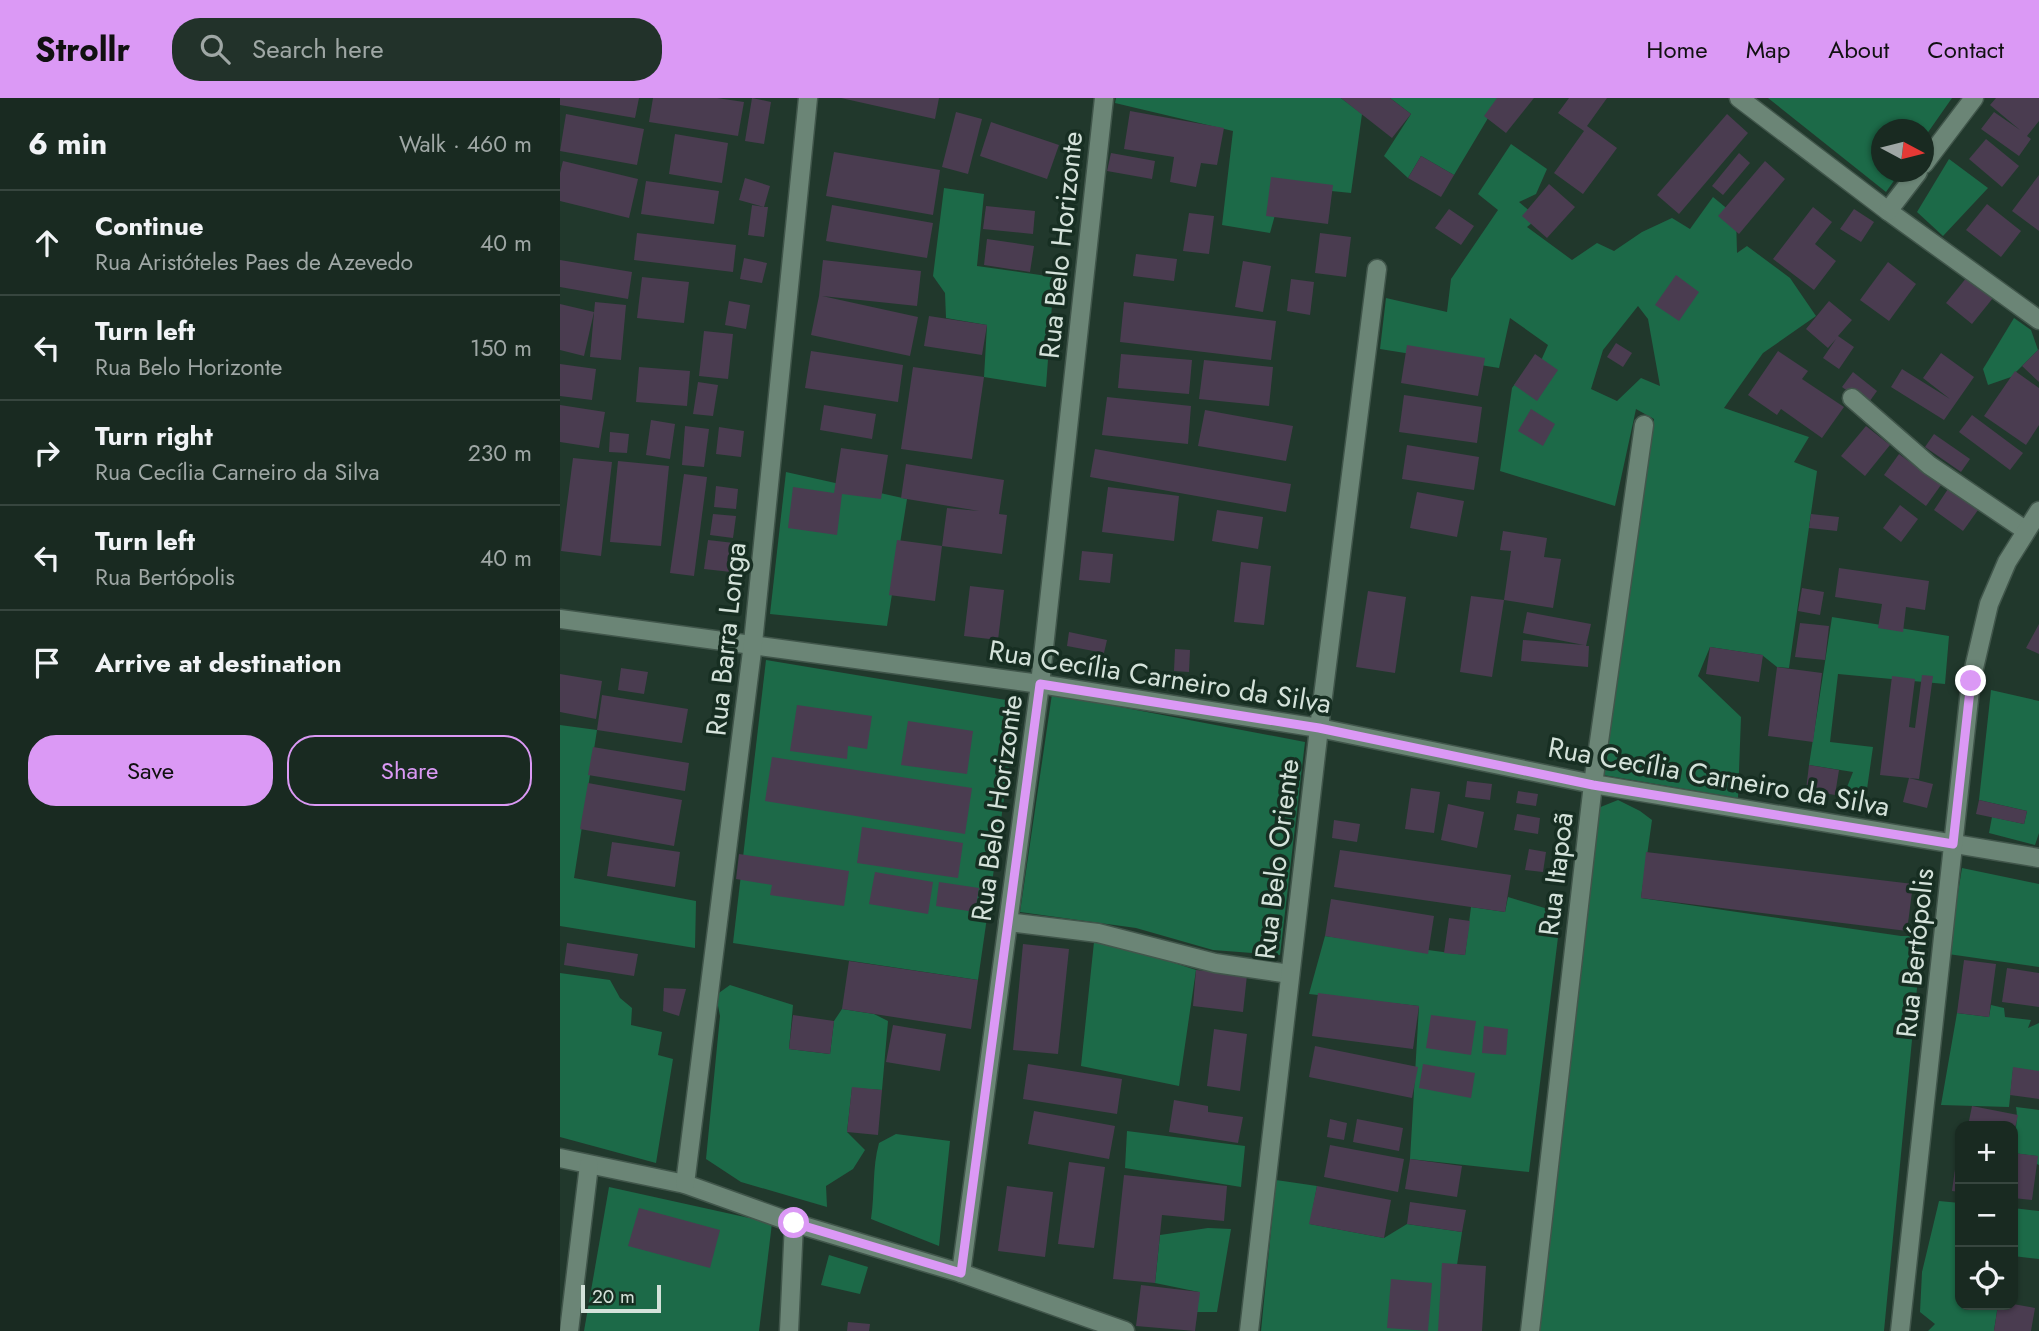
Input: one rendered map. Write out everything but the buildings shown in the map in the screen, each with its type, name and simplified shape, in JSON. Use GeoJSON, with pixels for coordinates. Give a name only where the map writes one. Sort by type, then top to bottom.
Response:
{"type":"FeatureCollection","features":[{"type":"Feature","properties":{"kind":"street","name":"Rua Barra Longa"},"geometry":{"type":"LineString","coordinates":[[685,1184],[753,643],[808,98]]}},
{"type":"Feature","properties":{"kind":"street","name":"Rua Belo Horizonte"},"geometry":{"type":"LineString","coordinates":[[961,1273],[1040,684],[1104,98]]}},
{"type":"Feature","properties":{"kind":"street"},"geometry":{"type":"LineString","coordinates":[[1739,98],[1888,211],[2039,320]]}},
{"type":"Feature","properties":{"kind":"street"},"geometry":{"type":"LineString","coordinates":[[1934,149],[1973,98]]}},
{"type":"Feature","properties":{"kind":"street"},"geometry":{"type":"LineString","coordinates":[[1888,211],[1910,182]]}},
{"type":"Feature","properties":{"kind":"street","name":"Rua Belo Oriente"},"geometry":{"type":"LineString","coordinates":[[1249,1331],[1319,728],[1377,269]]}},
{"type":"Feature","properties":{"kind":"street"},"geometry":{"type":"LineString","coordinates":[[1852,398],[1929,465],[2025,530]]}},
{"type":"Feature","properties":{"kind":"street","name":"Rua Itapoã"},"geometry":{"type":"LineString","coordinates":[[1530,1331],[1593,785],[1644,425]]}},
{"type":"Feature","properties":{"kind":"street","name":"Rua Bertópolis"},"geometry":{"type":"LineString","coordinates":[[1900,1331],[1971,681],[1989,604],[2007,562],[2039,511]]}},
{"type":"Feature","properties":{"kind":"street","name":"Rua Cecília Carneiro da Silva"},"geometry":{"type":"LineString","coordinates":[[560,619],[753,643],[1040,684],[1319,728],[1593,785],[2039,858]]}},
{"type":"Feature","properties":{"kind":"street"},"geometry":{"type":"LineString","coordinates":[[1008,922],[1098,933],[1215,963],[1290,974]]}},
{"type":"Feature","properties":{"kind":"street"},"geometry":{"type":"LineString","coordinates":[[560,1158],[685,1184],[794,1223],[961,1273],[1125,1331]]}},
{"type":"Feature","properties":{"kind":"street"},"geometry":{"type":"LineString","coordinates":[[569,1331],[589,1165]]}},
{"type":"Feature","properties":{"kind":"street"},"geometry":{"type":"LineString","coordinates":[[789,1331],[794,1223]]}},
{"type":"Feature","properties":{"kind":"green space"},"geometry":{"type":"Polygon","coordinates":[[[1116,98],[1341,98],[1362,114],[1351,193],[1283,186],[1270,233],[1222,225],[1233,131],[1115,103],[1116,98]]]}},
{"type":"Feature","properties":{"kind":"green space"},"geometry":{"type":"Polygon","coordinates":[[[1390,98],[1500,98],[1454,175],[1421,156],[1408,178],[1384,156],[1411,114],[1390,98]]]}},
{"type":"Feature","properties":{"kind":"green space"},"geometry":{"type":"Polygon","coordinates":[[[1768,98],[1952,98],[1934,124],[1934,119],[1871,119],[1871,180],[1768,98]]]}},
{"type":"Feature","properties":{"kind":"green space"},"geometry":{"type":"Polygon","coordinates":[[[1511,144],[1547,169],[1536,194],[1519,202],[1538,218],[1527,227],[1572,260],[1597,243],[1614,251],[1642,232],[1672,218],[1690,229],[1713,197],[1736,216],[1737,253],[1747,246],[1790,278],[1816,316],[1763,353],[1724,408],[1809,437],[1794,462],[1817,471],[1789,668],[1777,667],[1762,655],[1710,647],[1698,676],[1741,717],[1738,798],[1603,775],[1654,419],[1636,409],[1615,506],[1500,471],[1512,388],[1531,362],[1539,365],[1548,345],[1510,318],[1499,368],[1380,349],[1386,298],[1447,312],[1451,279],[1498,210],[1478,194],[1511,144]],[[1638,306],[1603,350],[1591,389],[1617,401],[1641,378],[1660,386],[1648,319],[1638,306]]]}},
{"type":"Feature","properties":{"kind":"green space"},"geometry":{"type":"Polygon","coordinates":[[[1949,159],[1988,188],[1943,236],[1917,212],[1949,159]]]}},
{"type":"Feature","properties":{"kind":"green space"},"geometry":{"type":"Polygon","coordinates":[[[1873,182],[1893,182],[1886,192],[1873,182]]]}},
{"type":"Feature","properties":{"kind":"green space"},"geometry":{"type":"Polygon","coordinates":[[[944,188],[984,194],[977,266],[1054,277],[1046,387],[984,377],[987,325],[946,318],[945,293],[933,276],[944,188]]]}},
{"type":"Feature","properties":{"kind":"green space"},"geometry":{"type":"Polygon","coordinates":[[[2014,318],[2031,330],[2038,350],[2011,377],[1988,385],[1983,369],[2014,318]]]}},
{"type":"Feature","properties":{"kind":"green space"},"geometry":{"type":"Polygon","coordinates":[[[786,472],[907,499],[887,626],[770,614],[786,472]]]}},
{"type":"Feature","properties":{"kind":"green space"},"geometry":{"type":"Polygon","coordinates":[[[1832,617],[1949,636],[1945,684],[1838,674],[1830,742],[1873,747],[1866,796],[1845,792],[1853,772],[1809,765],[1832,617]]]}},
{"type":"Feature","properties":{"kind":"green space"},"geometry":{"type":"Polygon","coordinates":[[[766,660],[1018,702],[978,980],[733,943],[766,660]]]}},
{"type":"Feature","properties":{"kind":"green space"},"geometry":{"type":"Polygon","coordinates":[[[1991,690],[2039,701],[2039,833],[2035,845],[1989,833],[1992,817],[2024,824],[2027,811],[1979,800],[1991,690]]]}},
{"type":"Feature","properties":{"kind":"green space"},"geometry":{"type":"Polygon","coordinates":[[[1052,694],[1305,742],[1280,955],[1213,950],[1136,928],[1020,912],[1052,694]]]}},
{"type":"Feature","properties":{"kind":"green space"},"geometry":{"type":"Polygon","coordinates":[[[560,725],[597,730],[574,878],[696,901],[695,948],[560,926],[560,725]]]}},
{"type":"Feature","properties":{"kind":"green space"},"geometry":{"type":"Polygon","coordinates":[[[1618,800],[1652,820],[1641,898],[1901,936],[1922,936],[1884,1331],[1537,1331],[1598,808],[1618,800]]]}},
{"type":"Feature","properties":{"kind":"green space"},"geometry":{"type":"Polygon","coordinates":[[[1962,868],[2039,884],[2039,967],[1948,954],[1962,868]]]}},
{"type":"Feature","properties":{"kind":"green space"},"geometry":{"type":"Polygon","coordinates":[[[1508,897],[1561,913],[1529,1172],[1410,1159],[1419,1006],[1309,994],[1325,936],[1465,955],[1471,907],[1505,912],[1508,897]]]}},
{"type":"Feature","properties":{"kind":"green space"},"geometry":{"type":"Polygon","coordinates":[[[1094,942],[1128,948],[1196,970],[1179,1086],[1081,1066],[1094,942]]]}},
{"type":"Feature","properties":{"kind":"green space"},"geometry":{"type":"Polygon","coordinates":[[[560,973],[610,980],[620,998],[632,1008],[631,1025],[662,1032],[658,1055],[673,1059],[656,1163],[560,1137],[560,973]]]}},
{"type":"Feature","properties":{"kind":"green space"},"geometry":{"type":"Polygon","coordinates":[[[730,985],[793,1005],[789,1049],[830,1054],[834,1021],[842,1009],[874,1014],[888,1021],[882,1090],[852,1088],[847,1132],[865,1150],[853,1169],[826,1186],[827,1207],[741,1182],[706,1159],[720,1016],[716,995],[730,985]]]}},
{"type":"Feature","properties":{"kind":"green space"},"geometry":{"type":"Polygon","coordinates":[[[1991,1005],[2004,1008],[2005,1017],[2031,1020],[2028,1028],[2039,1023],[2039,1073],[2013,1070],[2009,1107],[1941,1105],[1957,1013],[1989,1017],[1991,1005]]]}},
{"type":"Feature","properties":{"kind":"green space"},"geometry":{"type":"Polygon","coordinates":[[[2016,1107],[2039,1110],[2039,1165],[2037,1156],[2018,1154],[2016,1107]]]}},
{"type":"Feature","properties":{"kind":"green space"},"geometry":{"type":"Polygon","coordinates":[[[1127,1131],[1245,1146],[1241,1187],[1125,1168],[1127,1131]]]}},
{"type":"Feature","properties":{"kind":"green space"},"geometry":{"type":"Polygon","coordinates":[[[896,1134],[950,1141],[939,1246],[871,1219],[879,1143],[896,1134]]]}},
{"type":"Feature","properties":{"kind":"green space"},"geometry":{"type":"Polygon","coordinates":[[[1276,1180],[1317,1186],[1310,1224],[1384,1238],[1407,1224],[1462,1232],[1447,1331],[1261,1331],[1276,1180]]]}},
{"type":"Feature","properties":{"kind":"green space"},"geometry":{"type":"Polygon","coordinates":[[[609,1187],[772,1223],[759,1331],[584,1331],[609,1187]]]}},
{"type":"Feature","properties":{"kind":"green space"},"geometry":{"type":"Polygon","coordinates":[[[1939,1201],[1955,1203],[1955,1310],[1997,1310],[1994,1331],[1928,1331],[1935,1324],[1920,1312],[1922,1272],[1939,1201]]]}},
{"type":"Feature","properties":{"kind":"green space"},"geometry":{"type":"Polygon","coordinates":[[[2018,1209],[2039,1211],[2039,1259],[2018,1257],[2018,1209]]]}},
{"type":"Feature","properties":{"kind":"green space"},"geometry":{"type":"Polygon","coordinates":[[[1208,1228],[1231,1229],[1217,1312],[1197,1312],[1199,1292],[1155,1283],[1160,1235],[1208,1228]]]}},
{"type":"Feature","properties":{"kind":"green space"},"geometry":{"type":"Polygon","coordinates":[[[829,1255],[868,1267],[860,1294],[821,1285],[829,1255]]]}},
{"type":"Feature","properties":{"kind":"route"},"geometry":{"type":"LineString","coordinates":[[794,1223],[961,1273],[1040,684],[1319,728],[1593,785],[1953,844],[1971,681]]}}]}
